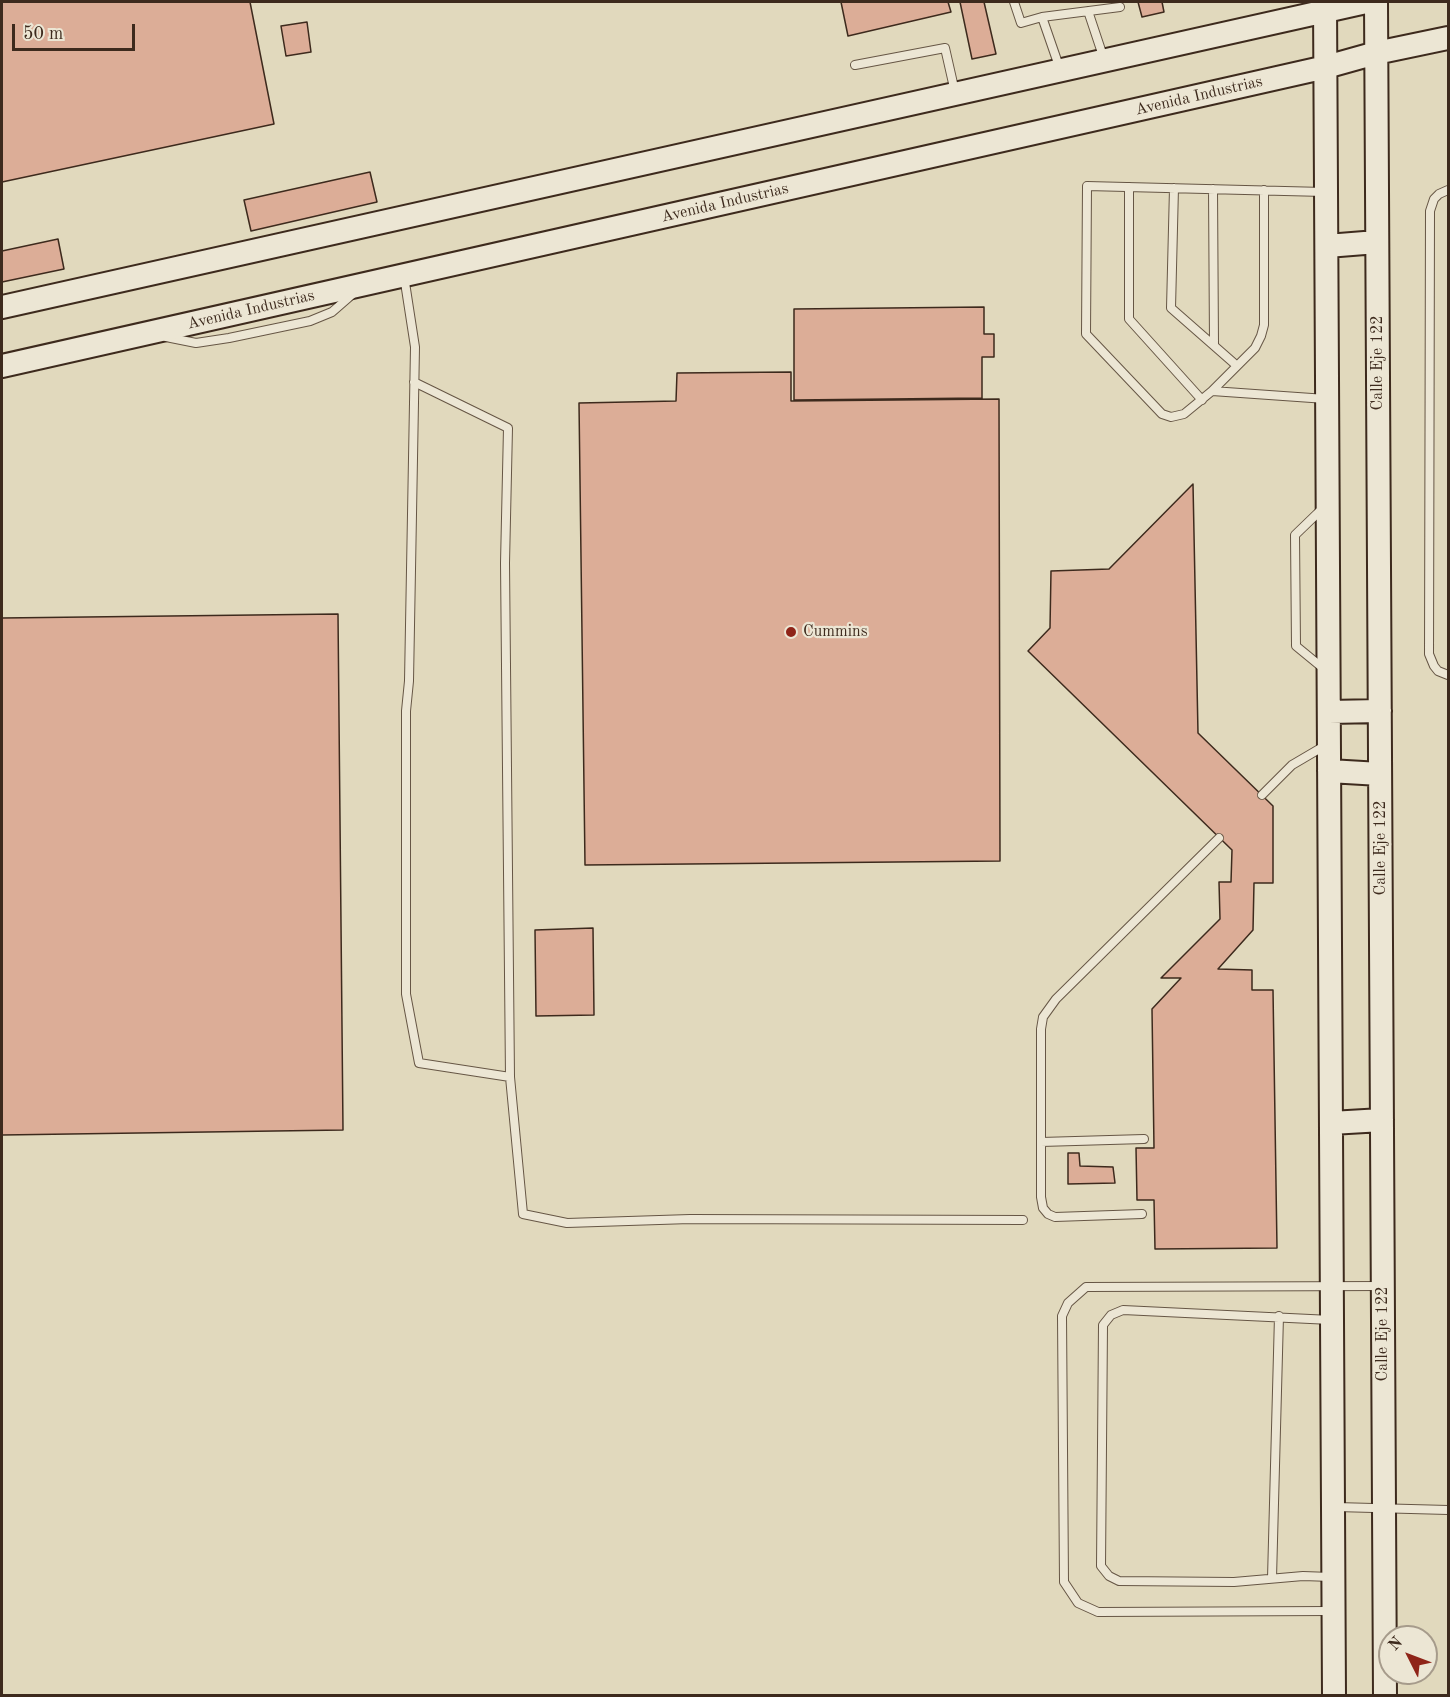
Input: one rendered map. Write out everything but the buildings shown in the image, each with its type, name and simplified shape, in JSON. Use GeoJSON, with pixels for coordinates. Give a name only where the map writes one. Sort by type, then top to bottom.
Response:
{"type":"FeatureCollection","features":[{"type":"Feature","properties":{"kind":"main road"},"geometry":{"type":"LineString","coordinates":[[2,307],[956,94],[1325,6],[1366,2]]}},
{"type":"Feature","properties":{"kind":"main road","name":"Calle Eje 122"},"geometry":{"type":"LineString","coordinates":[[1376,2],[1385,1695]]}},
{"type":"Feature","properties":{"kind":"main road"},"geometry":{"type":"LineString","coordinates":[[1325,6],[1334,1695]]}},
{"type":"Feature","properties":{"kind":"main road","name":"Avenida Industrias"},"geometry":{"type":"LineString","coordinates":[[2,366],[1326,68],[1376,53],[1449,38]]}},
{"type":"Feature","properties":{"kind":"main road"},"geometry":{"type":"LineString","coordinates":[[1326,246],[1377,242]]}},
{"type":"Feature","properties":{"kind":"main road"},"geometry":{"type":"LineString","coordinates":[[1329,712],[1380,711]]}},
{"type":"Feature","properties":{"kind":"main road"},"geometry":{"type":"LineString","coordinates":[[1329,771],[1380,774]]}},
{"type":"Feature","properties":{"kind":"main road"},"geometry":{"type":"LineString","coordinates":[[1331,1123],[1382,1120]]}},
{"type":"Feature","properties":{"kind":"lane"},"geometry":{"type":"LineString","coordinates":[[1014,2],[1021,23],[1042,17],[1120,7]]}},
{"type":"Feature","properties":{"kind":"lane"},"geometry":{"type":"LineString","coordinates":[[1088,11],[1104,60]]}},
{"type":"Feature","properties":{"kind":"lane"},"geometry":{"type":"LineString","coordinates":[[1042,17],[1060,70]]}},
{"type":"Feature","properties":{"kind":"lane"},"geometry":{"type":"LineString","coordinates":[[855,64],[945,48],[956,94]]}},
{"type":"Feature","properties":{"kind":"lane"},"geometry":{"type":"LineString","coordinates":[[1264,190],[1264,325],[1255,348],[1212,391],[1184,414],[1171,417],[1162,414],[1086,334],[1087,186],[1264,190],[1326,192]]}},
{"type":"Feature","properties":{"kind":"lane"},"geometry":{"type":"LineString","coordinates":[[1129,187],[1129,319],[1202,400]]}},
{"type":"Feature","properties":{"kind":"lane"},"geometry":{"type":"LineString","coordinates":[[1174,188],[1171,308],[1236,365]]}},
{"type":"Feature","properties":{"kind":"lane"},"geometry":{"type":"LineString","coordinates":[[1213,189],[1214,344]]}},
{"type":"Feature","properties":{"kind":"lane"},"geometry":{"type":"LineString","coordinates":[[1449,190],[1434,199],[1430,211],[1429,654],[1438,671],[1449,675]]}},
{"type":"Feature","properties":{"kind":"lane"},"geometry":{"type":"LineString","coordinates":[[404,276],[415,347],[409,681],[406,711],[406,994],[419,1063],[510,1077]]}},
{"type":"Feature","properties":{"kind":"lane"},"geometry":{"type":"LineString","coordinates":[[414,382],[508,428],[505,563],[510,1077],[523,1214],[567,1224],[690,1219],[1023,1220]]}},
{"type":"Feature","properties":{"kind":"lane"},"geometry":{"type":"LineString","coordinates":[[1212,391],[1327,399]]}},
{"type":"Feature","properties":{"kind":"lane"},"geometry":{"type":"LineString","coordinates":[[1328,502],[1295,536],[1295,546],[1296,646],[1329,673]]}},
{"type":"Feature","properties":{"kind":"lane"},"geometry":{"type":"LineString","coordinates":[[1262,795],[1292,765],[1329,743]]}},
{"type":"Feature","properties":{"kind":"lane"},"geometry":{"type":"LineString","coordinates":[[1142,1214],[1056,1217],[1048,1214],[1043,1208],[1041,1197],[1041,1029],[1048,1008],[1218,838]]}},
{"type":"Feature","properties":{"kind":"lane"},"geometry":{"type":"LineString","coordinates":[[1041,1142],[1144,1139]]}},
{"type":"Feature","properties":{"kind":"lane"},"geometry":{"type":"LineString","coordinates":[[1334,1611],[1098,1612],[1078,1603],[1064,1582],[1062,1316],[1068,1303],[1086,1287],[1383,1286]]}},
{"type":"Feature","properties":{"kind":"lane"},"geometry":{"type":"LineString","coordinates":[[1332,1320],[1123,1310],[1111,1315],[1103,1325],[1101,1566],[1109,1576],[1119,1581],[1234,1582],[1303,1576],[1334,1577]]}},
{"type":"Feature","properties":{"kind":"lane"},"geometry":{"type":"LineString","coordinates":[[1272,1578],[1279,1316]]}},
{"type":"Feature","properties":{"kind":"lane"},"geometry":{"type":"LineString","coordinates":[[1333,1507],[1449,1510]]}},
{"type":"Feature","properties":{"kind":"place","name":"Cummins"},"geometry":{"type":"Point","coordinates":[791,632]}}]}
